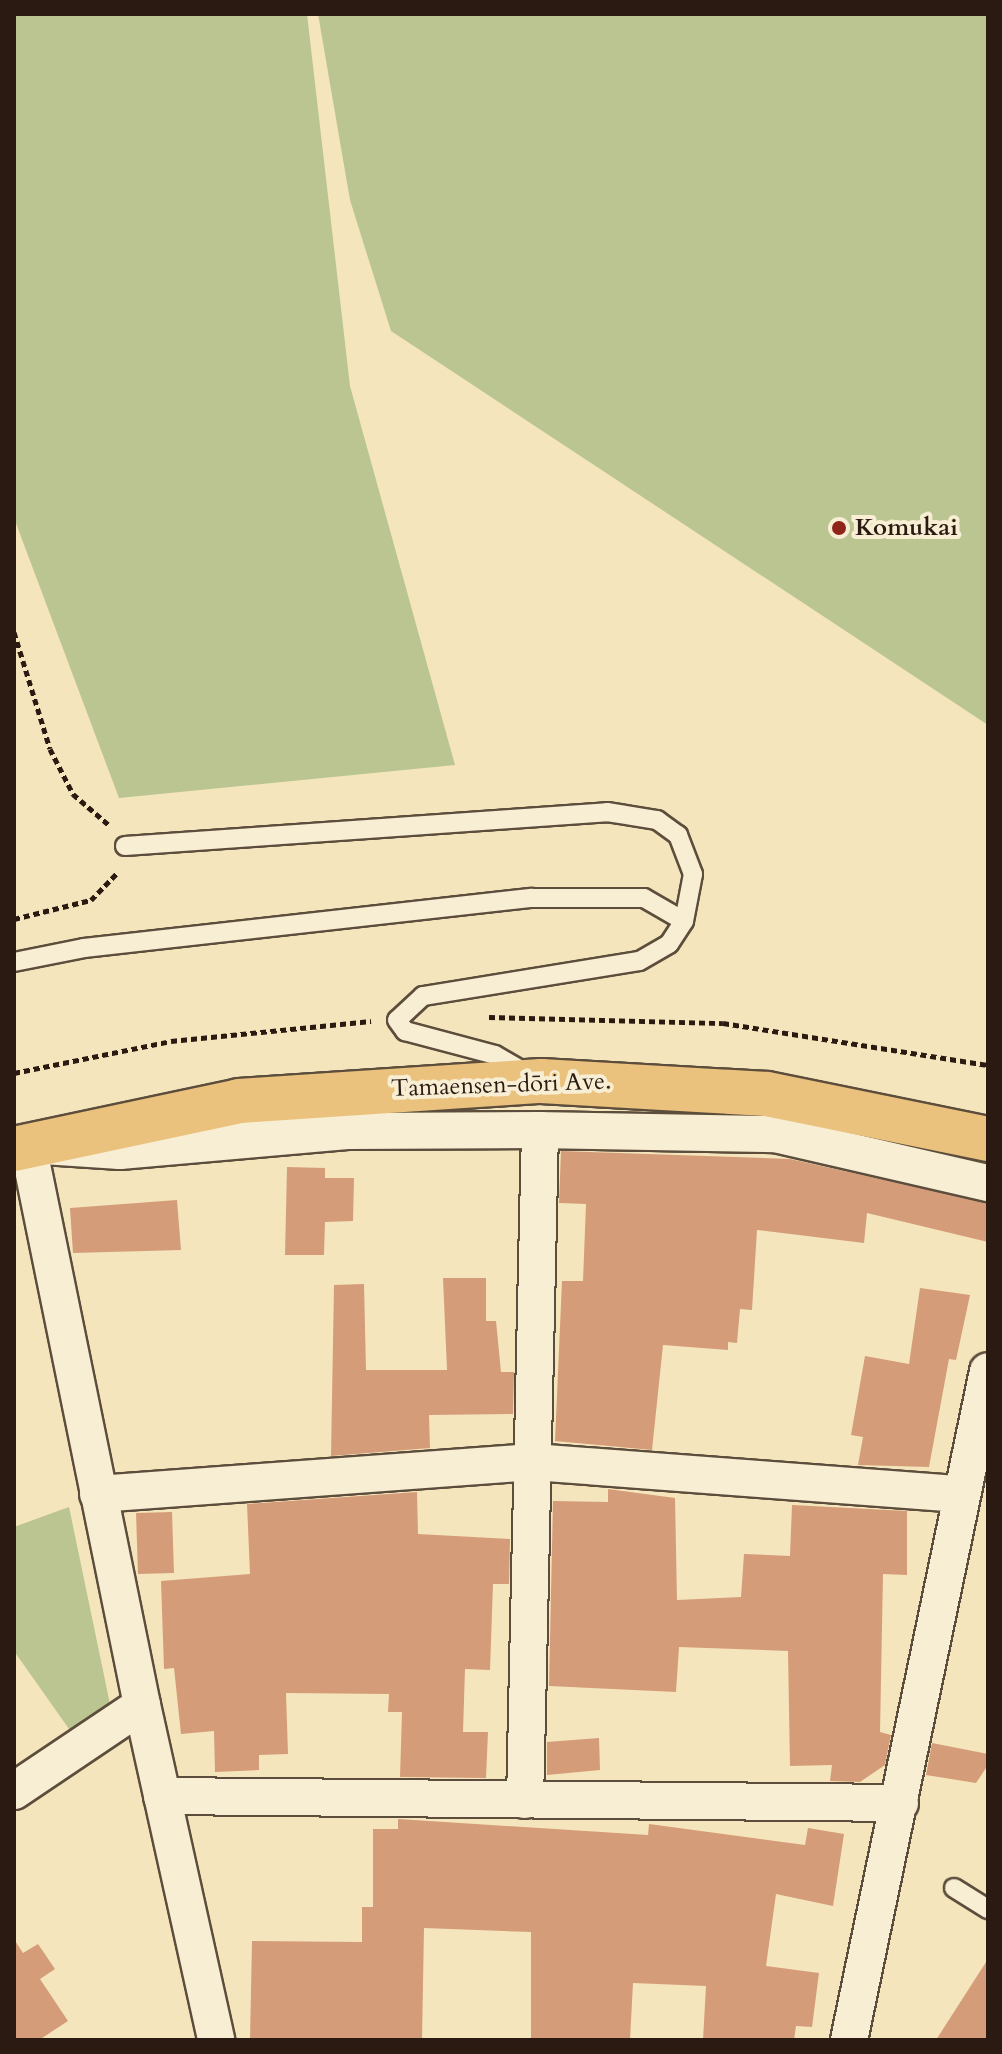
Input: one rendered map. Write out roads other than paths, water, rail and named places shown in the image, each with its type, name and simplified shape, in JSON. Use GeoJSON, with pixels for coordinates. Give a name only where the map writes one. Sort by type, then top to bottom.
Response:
{"type":"FeatureCollection","features":[{"type":"Feature","properties":{"kind":"main road","name":"Tamaensen-dōri Ave."},"geometry":{"type":"LineString","coordinates":[[21,1147],[239,1101],[541,1081],[754,1092],[988,1139]]}},
{"type":"Feature","properties":{"kind":"street"},"geometry":{"type":"LineString","coordinates":[[525,1800],[540,1130]]}},
{"type":"Feature","properties":{"kind":"street"},"geometry":{"type":"LineString","coordinates":[[216,2040],[21,1147],[120,1151],[347,1131],[775,1134],[988,1183]]}},
{"type":"Feature","properties":{"kind":"street"},"geometry":{"type":"LineString","coordinates":[[849,2040],[988,1371]]}},
{"type":"Feature","properties":{"kind":"street"},"geometry":{"type":"LineString","coordinates":[[98,1494],[533,1462],[960,1494]]}},
{"type":"Feature","properties":{"kind":"street"},"geometry":{"type":"LineString","coordinates":[[14,1791],[142,1705]]}},
{"type":"Feature","properties":{"kind":"street"},"geometry":{"type":"LineString","coordinates":[[162,1796],[900,1803]]}},
{"type":"Feature","properties":{"kind":"lane"},"geometry":{"type":"LineString","coordinates":[[125,846],[607,812],[657,820],[678,835],[693,874],[684,921],[669,944],[639,961],[423,996],[397,1020],[405,1031],[495,1055],[541,1081]]}},
{"type":"Feature","properties":{"kind":"lane"},"geometry":{"type":"LineString","coordinates":[[14,962],[84,948],[532,898],[644,898],[684,921]]}},
{"type":"Feature","properties":{"kind":"lane"},"geometry":{"type":"LineString","coordinates":[[954,1888],[988,1909]]}},
{"type":"Feature","properties":{"kind":"place","name":"Komukai"},"geometry":{"type":"Point","coordinates":[839,528]}}]}
